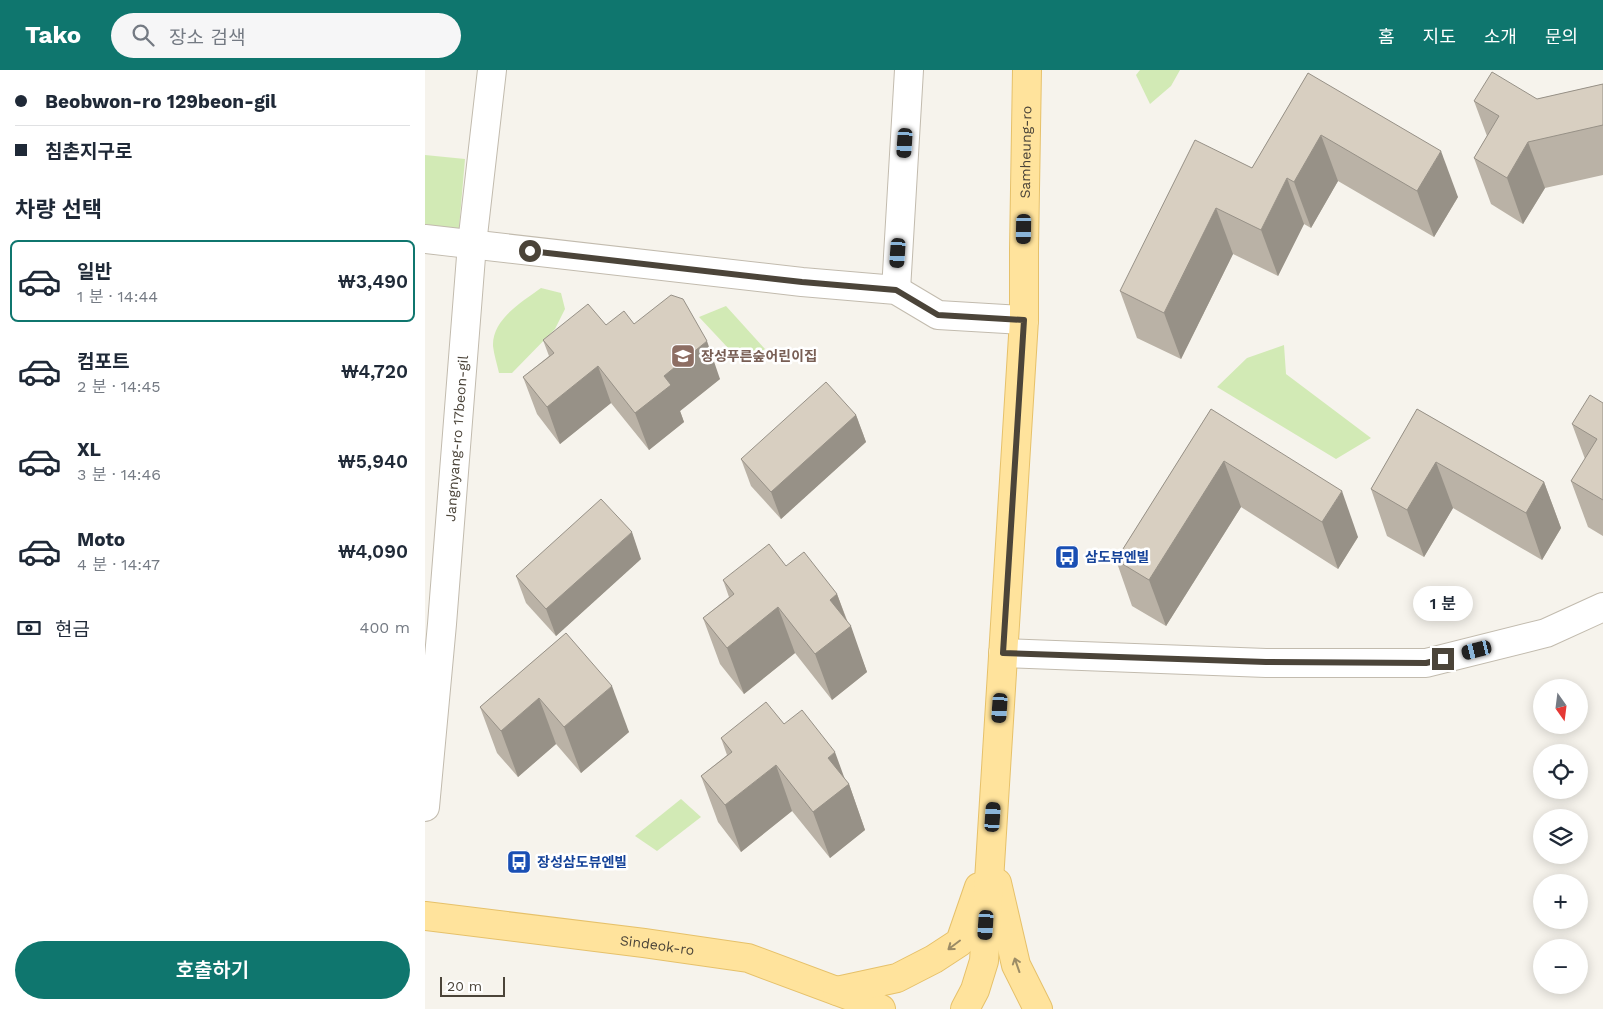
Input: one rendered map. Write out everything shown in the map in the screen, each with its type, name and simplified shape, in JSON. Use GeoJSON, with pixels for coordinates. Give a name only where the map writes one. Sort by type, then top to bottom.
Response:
{"type":"FeatureCollection","features":[{"type":"Feature","properties":{"kind":"main road","name":"Samheung-ro"},"geometry":{"type":"LineString","coordinates":[[965,1009],[975,990],[984,961],[1024,320],[1027,70]]}},
{"type":"Feature","properties":{"kind":"main road"},"geometry":{"type":"LineString","coordinates":[[837,991],[897,978],[934,959],[960,942],[991,853]]}},
{"type":"Feature","properties":{"kind":"main road"},"geometry":{"type":"LineString","coordinates":[[991,853],[1016,965],[1038,1009]]}},
{"type":"Feature","properties":{"kind":"main road","name":"Sindeok-ro"},"geometry":{"type":"LineString","coordinates":[[425,916],[645,943],[748,958],[881,1009]]}},
{"type":"Feature","properties":{"kind":"street","name":"Jangnyang-ro 17beon-gil"},"geometry":{"type":"LineString","coordinates":[[425,807],[434,622],[472,244],[492,70]]}},
{"type":"Feature","properties":{"kind":"street"},"geometry":{"type":"LineString","coordinates":[[896,290],[909,70]]}},
{"type":"Feature","properties":{"kind":"street"},"geometry":{"type":"LineString","coordinates":[[425,239],[802,282],[896,290],[938,315],[1024,320]]}},
{"type":"Feature","properties":{"kind":"street"},"geometry":{"type":"LineString","coordinates":[[1003,653],[1266,662],[1426,663],[1546,633],[1603,607]]}},
{"type":"Feature","properties":{"kind":"green space"},"geometry":{"type":"Polygon","coordinates":[[[1140,70],[1180,70],[1171,86],[1150,104],[1136,75],[1140,70]]]}},
{"type":"Feature","properties":{"kind":"green space"},"geometry":{"type":"Polygon","coordinates":[[[425,155],[465,159],[458,240],[425,237],[425,155]]]}},
{"type":"Feature","properties":{"kind":"green space"},"geometry":{"type":"Polygon","coordinates":[[[541,288],[561,293],[565,309],[555,329],[512,373],[499,373],[493,346],[497,328],[509,312],[541,288]]]}},
{"type":"Feature","properties":{"kind":"green space"},"geometry":{"type":"Polygon","coordinates":[[[726,306],[765,349],[744,365],[699,317],[726,306]]]}},
{"type":"Feature","properties":{"kind":"green space"},"geometry":{"type":"Polygon","coordinates":[[[1284,345],[1286,374],[1371,438],[1336,459],[1217,387],[1247,358],[1284,345]]]}},
{"type":"Feature","properties":{"kind":"green space"},"geometry":{"type":"Polygon","coordinates":[[[681,799],[701,817],[657,851],[635,836],[681,799]]]}},
{"type":"Feature","properties":{"kind":"building"},"geometry":{"type":"Polygon","coordinates":[[[1492,72],[1537,99],[1603,84],[1603,125],[1528,142],[1507,178],[1474,158],[1499,116],[1474,101],[1492,72]]]}},
{"type":"Feature","properties":{"kind":"building"},"geometry":{"type":"Polygon","coordinates":[[[1308,73],[1441,151],[1417,191],[1321,135],[1294,182],[1287,178],[1261,230],[1216,208],[1164,313],[1120,291],[1195,140],[1252,168],[1308,73]]]}},
{"type":"Feature","properties":{"kind":"building"},"geometry":{"type":"Polygon","coordinates":[[[671,295],[683,299],[707,341],[664,376],[671,385],[635,413],[598,366],[547,407],[523,377],[554,353],[543,340],[588,304],[606,325],[624,311],[634,324],[671,295]]]}},
{"type":"Feature","properties":{"kind":"building"},"geometry":{"type":"Polygon","coordinates":[[[826,382],[856,415],[771,492],[741,459],[826,382]]]}},
{"type":"Feature","properties":{"kind":"building"},"geometry":{"type":"Polygon","coordinates":[[[1590,395],[1603,403],[1603,500],[1571,481],[1597,439],[1572,424],[1590,395]]]}},
{"type":"Feature","properties":{"kind":"building"},"geometry":{"type":"Polygon","coordinates":[[[1211,409],[1342,491],[1322,522],[1224,461],[1149,580],[1116,560],[1211,409]]]}},
{"type":"Feature","properties":{"kind":"building"},"geometry":{"type":"Polygon","coordinates":[[[1417,409],[1544,482],[1526,513],[1436,462],[1407,510],[1371,489],[1417,409]]]}},
{"type":"Feature","properties":{"kind":"building"},"geometry":{"type":"Polygon","coordinates":[[[601,499],[632,532],[546,609],[516,576],[601,499]]]}},
{"type":"Feature","properties":{"kind":"building"},"geometry":{"type":"Polygon","coordinates":[[[769,544],[786,566],[804,552],[837,594],[830,600],[851,626],[815,654],[778,607],[727,648],[703,618],[734,594],[723,580],[769,544]]]}},
{"type":"Feature","properties":{"kind":"building"},"geometry":{"type":"Polygon","coordinates":[[[566,633],[612,686],[564,727],[539,698],[501,731],[480,707],[566,633]]]}},
{"type":"Feature","properties":{"kind":"building"},"geometry":{"type":"Polygon","coordinates":[[[766,702],[784,724],[802,710],[835,752],[828,758],[849,784],[813,812],[776,765],[725,805],[701,776],[732,752],[721,738],[766,702]]]}},
{"type":"Feature","properties":{"kind":"place","name":"장성푸른숲어린이집"},"geometry":{"type":"Point","coordinates":[683,356]}},
{"type":"Feature","properties":{"kind":"place","name":"삼도뷰엔빌"},"geometry":{"type":"Point","coordinates":[1067,557]}},
{"type":"Feature","properties":{"kind":"place","name":"장성삼도뷰엔빌"},"geometry":{"type":"Point","coordinates":[519,862]}},
{"type":"Feature","properties":{"kind":"route"},"geometry":{"type":"LineString","coordinates":[[530,251],[802,282],[896,290],[938,315],[1024,320],[1003,653],[1266,662],[1426,663],[1443,659]]}}]}
